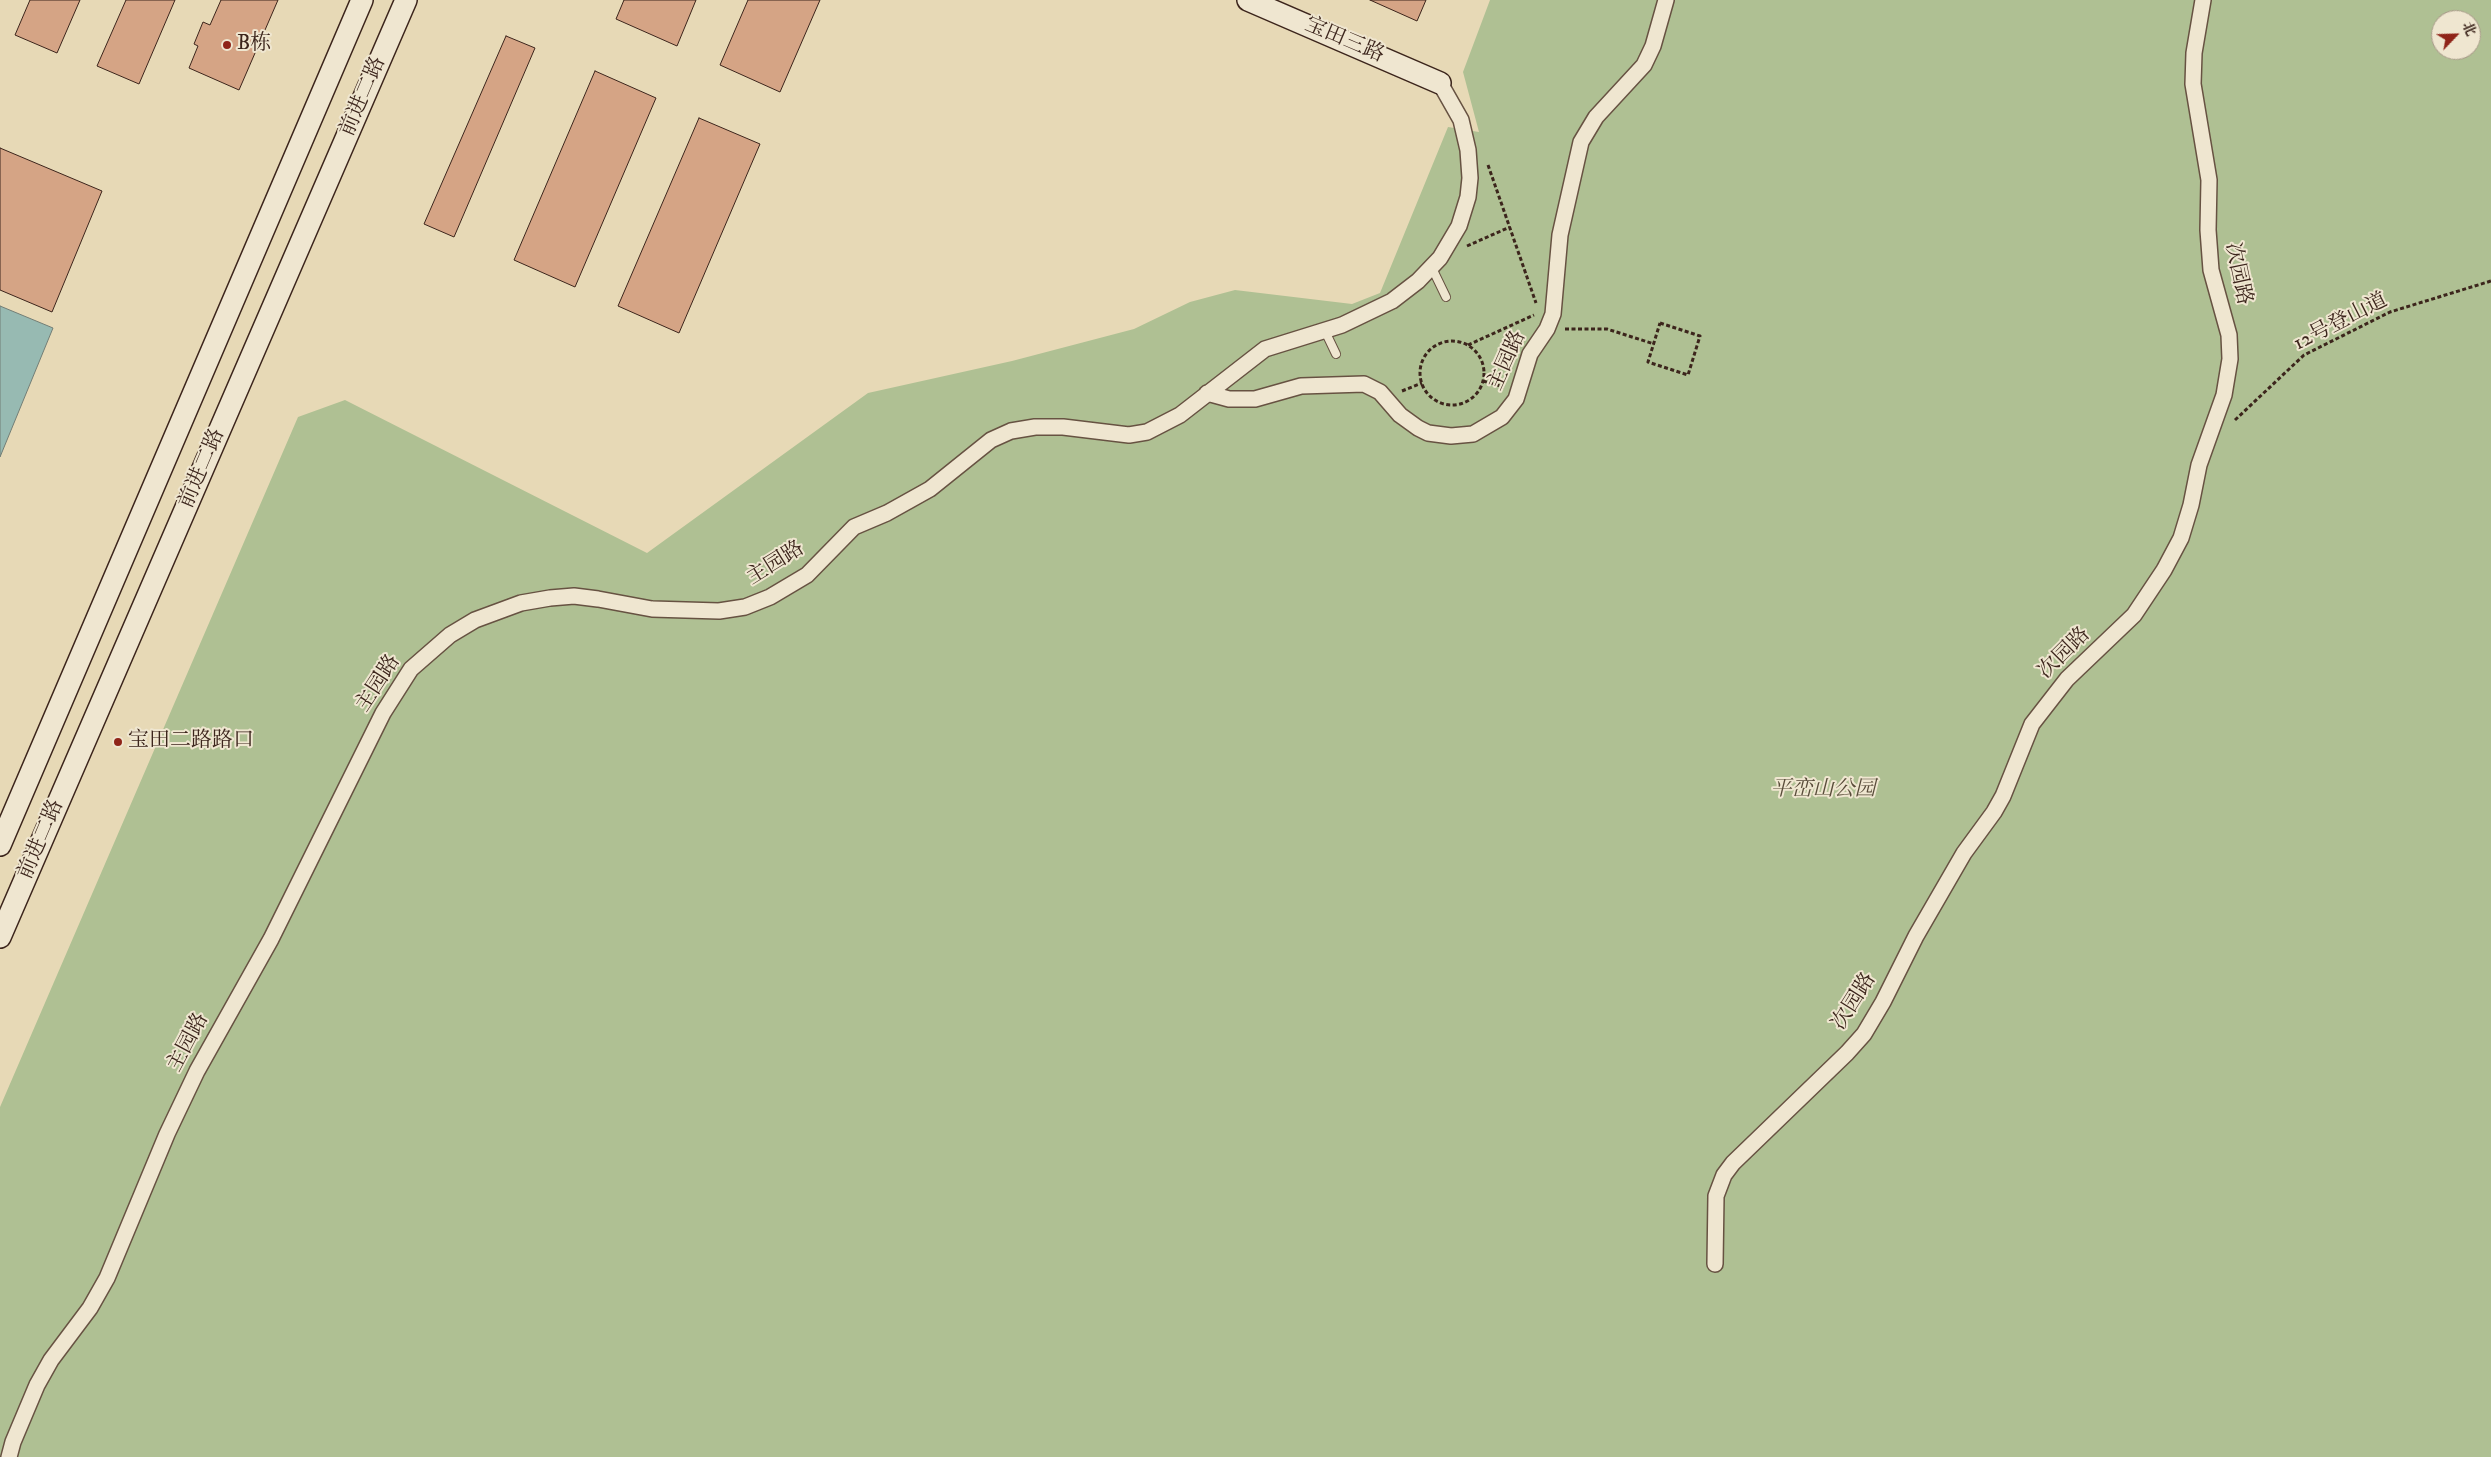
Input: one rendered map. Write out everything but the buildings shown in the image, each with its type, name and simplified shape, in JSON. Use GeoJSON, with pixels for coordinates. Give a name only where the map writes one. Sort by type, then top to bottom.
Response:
{"type":"FeatureCollection","features":[{"type":"Feature","properties":{"kind":"main road","name":"前进二路"},"geometry":{"type":"LineString","coordinates":[[0,845],[362,0]]}},
{"type":"Feature","properties":{"kind":"main road","name":"前进二路"},"geometry":{"type":"LineString","coordinates":[[0,937],[406,0]]}},
{"type":"Feature","properties":{"kind":"main road","name":"宝田三路"},"geometry":{"type":"LineString","coordinates":[[1248,0],[1440,83]]}},
{"type":"Feature","properties":{"kind":"street","name":"主园路"},"geometry":{"type":"LineString","coordinates":[[1207,393],[1230,399],[1255,399],[1301,386],[1354,383],[1373,387],[1387,398],[1408,422],[1428,432],[1451,436],[1484,430],[1502,417],[1516,399],[1530,354],[1547,329],[1554,314],[1560,234],[1581,142],[1596,117],[1644,65],[1653,46],[1666,0]]}},
{"type":"Feature","properties":{"kind":"street","name":"次园路"},"geometry":{"type":"LineString","coordinates":[[1715,1264],[1716,1196],[1724,1175],[1733,1163],[1847,1053],[1864,1034],[1964,853],[1998,804],[2032,724],[2067,679],[2134,615],[2164,570],[2181,538],[2199,465],[2224,395],[2230,359],[2229,335],[2211,270],[2208,237],[2208,173],[2193,84],[2194,53],[2203,0]]}},
{"type":"Feature","properties":{"kind":"street","name":"主园路"},"geometry":{"type":"LineString","coordinates":[[9,1457],[12,1442],[36,1385],[51,1360],[90,1308],[107,1278],[167,1134],[194,1079],[271,939],[383,713],[411,669],[431,650],[475,620],[521,603],[550,598],[598,598],[652,609],[719,611],[745,607],[770,597],[807,575],[854,527],[910,501],[930,488],[991,440],[1011,432],[1035,427],[1063,427],[1129,435],[1147,432],[1180,415],[1265,349],[1359,318],[1392,301],[1406,292],[1432,268],[1458,226],[1468,197],[1470,178],[1468,150],[1461,120],[1440,83]]}},
{"type":"Feature","properties":{"kind":"lane"},"geometry":{"type":"LineString","coordinates":[[1432,268],[1446,297]]}},
{"type":"Feature","properties":{"kind":"lane"},"geometry":{"type":"LineString","coordinates":[[1325,330],[1336,354]]}},
{"type":"Feature","properties":{"kind":"path"},"geometry":{"type":"LineString","coordinates":[[1488,165],[1539,313],[1547,329],[1607,329],[1654,344]]}},
{"type":"Feature","properties":{"kind":"path"},"geometry":{"type":"LineString","coordinates":[[1463,248],[1510,227]]}},
{"type":"Feature","properties":{"kind":"path","name":"12号登山道"},"geometry":{"type":"LineString","coordinates":[[2233,421],[2304,355],[2390,312],[2491,281]]}},
{"type":"Feature","properties":{"kind":"path"},"geometry":{"type":"LineString","coordinates":[[1468,345],[1539,313]]}},
{"type":"Feature","properties":{"kind":"path"},"geometry":{"type":"LineString","coordinates":[[1660,323],[1700,336],[1688,375],[1648,362],[1654,344],[1660,323]]}},
{"type":"Feature","properties":{"kind":"path"},"geometry":{"type":"LineString","coordinates":[[1449,341],[1468,345],[1480,357],[1484,373],[1480,389],[1474,396],[1458,404],[1449,405],[1432,398],[1422,383],[1422,364],[1432,348],[1449,341]]}},
{"type":"Feature","properties":{"kind":"path"},"geometry":{"type":"LineString","coordinates":[[1387,398],[1422,383]]}},
{"type":"Feature","properties":{"kind":"green space","name":"平峦山公园"},"geometry":{"type":"Polygon","coordinates":[[[1490,0],[2491,0],[2491,1457],[0,1457],[0,1107],[298,417],[345,400],[647,553],[868,393],[1012,361],[1134,329],[1190,302],[1235,290],[1352,304],[1380,293],[1448,127],[1479,132],[1463,72],[1490,0]]]}},
{"type":"Feature","properties":{"kind":"water"},"geometry":{"type":"Polygon","coordinates":[[[0,306],[53,328],[0,457],[0,306]]]}},
{"type":"Feature","properties":{"kind":"place","name":"B栋"},"geometry":{"type":"Point","coordinates":[227,45]}},
{"type":"Feature","properties":{"kind":"place","name":"宝田二路路口"},"geometry":{"type":"Point","coordinates":[118,742]}}]}
